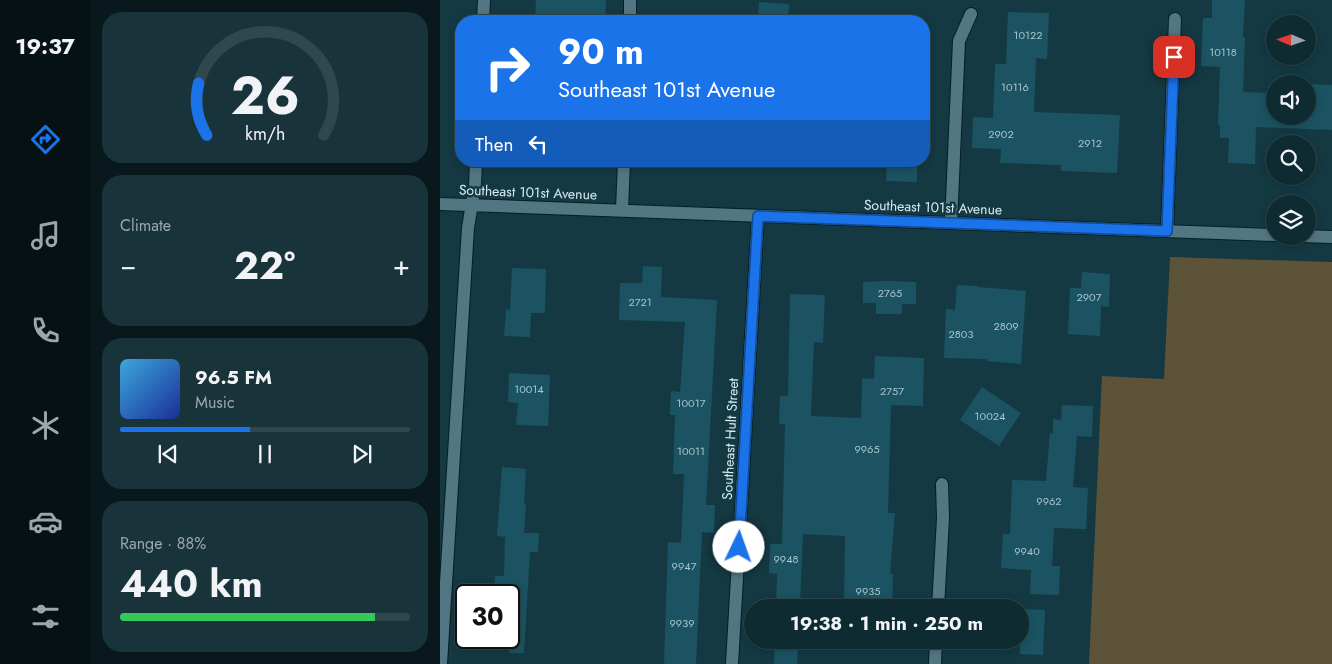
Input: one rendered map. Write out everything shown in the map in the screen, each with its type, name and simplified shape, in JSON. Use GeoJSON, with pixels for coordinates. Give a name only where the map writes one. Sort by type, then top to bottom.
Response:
{"type":"FeatureCollection","features":[{"type":"Feature","properties":{"kind":"street"},"geometry":{"type":"LineString","coordinates":[[483,15],[484,0]]}},
{"type":"Feature","properties":{"kind":"street"},"geometry":{"type":"LineString","coordinates":[[630,0],[630,15]]}},
{"type":"Feature","properties":{"kind":"street"},"geometry":{"type":"LineString","coordinates":[[950,223],[959,41],[971,14]]}},
{"type":"Feature","properties":{"kind":"street"},"geometry":{"type":"LineString","coordinates":[[1167,231],[1175,19]]}},
{"type":"Feature","properties":{"kind":"street"},"geometry":{"type":"LineString","coordinates":[[441,664],[468,228],[475,185],[476,167]]}},
{"type":"Feature","properties":{"kind":"street"},"geometry":{"type":"LineString","coordinates":[[622,210],[624,167]]}},
{"type":"Feature","properties":{"kind":"street","name":"Southeast 101st Avenue"},"geometry":{"type":"LineString","coordinates":[[440,204],[1266,235]]}},
{"type":"Feature","properties":{"kind":"street","name":"Southeast Hult Street"},"geometry":{"type":"LineString","coordinates":[[732,664],[758,216]]}},
{"type":"Feature","properties":{"kind":"street"},"geometry":{"type":"LineString","coordinates":[[1316,236],[1332,237]]}},
{"type":"Feature","properties":{"kind":"street"},"geometry":{"type":"LineString","coordinates":[[938,599],[943,518],[942,484]]}},
{"type":"Feature","properties":{"kind":"street"},"geometry":{"type":"LineString","coordinates":[[935,664],[936,649]]}},
{"type":"Feature","properties":{"kind":"shaded area"},"geometry":{"type":"Polygon","coordinates":[[[1170,257],[1332,262],[1332,664],[1089,664],[1102,376],[1164,379],[1170,257]]]}},
{"type":"Feature","properties":{"kind":"building"},"geometry":{"type":"Polygon","coordinates":[[[536,0],[606,0],[605,15],[535,15],[536,0]]]}},
{"type":"Feature","properties":{"kind":"building"},"geometry":{"type":"Polygon","coordinates":[[[1212,0],[1245,0],[1243,92],[1266,93],[1266,125],[1316,125],[1316,84],[1332,85],[1332,130],[1256,127],[1255,164],[1228,163],[1229,138],[1220,138],[1220,125],[1218,125],[1220,67],[1201,66],[1203,18],[1212,18],[1212,0]]]}},
{"type":"Feature","properties":{"kind":"building"},"geometry":{"type":"Polygon","coordinates":[[[759,2],[789,4],[788,15],[758,15],[759,2]]]}},
{"type":"Feature","properties":{"kind":"building"},"geometry":{"type":"Polygon","coordinates":[[[1008,12],[1049,13],[1047,59],[1036,58],[1034,112],[1120,115],[1117,173],[1061,171],[1061,165],[1000,163],[1001,149],[972,148],[973,117],[993,118],[995,64],[1006,64],[1008,12]]]}},
{"type":"Feature","properties":{"kind":"building"},"geometry":{"type":"Polygon","coordinates":[[[887,167],[917,167],[917,182],[886,181],[887,167]]]}},
{"type":"Feature","properties":{"kind":"building"},"geometry":{"type":"Polygon","coordinates":[[[643,266],[662,267],[661,297],[717,300],[706,505],[715,505],[714,533],[702,532],[696,664],[664,664],[668,542],[681,543],[684,474],[673,474],[675,415],[670,415],[671,391],[680,392],[685,322],[619,320],[620,283],[642,283],[643,266]]]}},
{"type":"Feature","properties":{"kind":"building"},"geometry":{"type":"Polygon","coordinates":[[[512,268],[546,269],[545,313],[531,313],[530,337],[504,336],[506,309],[510,310],[512,268]]]}},
{"type":"Feature","properties":{"kind":"building"},"geometry":{"type":"Polygon","coordinates":[[[1082,272],[1110,274],[1109,307],[1101,306],[1100,336],[1068,334],[1070,288],[1081,288],[1082,272]]]}},
{"type":"Feature","properties":{"kind":"building"},"geometry":{"type":"Polygon","coordinates":[[[863,282],[916,282],[916,304],[902,304],[902,314],[876,314],[876,303],[863,303],[863,282]]]}},
{"type":"Feature","properties":{"kind":"building"},"geometry":{"type":"Polygon","coordinates":[[[957,285],[1026,291],[1021,364],[987,361],[987,359],[944,358],[946,309],[955,310],[957,285]]]}},
{"type":"Feature","properties":{"kind":"building"},"geometry":{"type":"Polygon","coordinates":[[[790,294],[825,295],[823,343],[814,342],[811,416],[861,418],[862,378],[874,379],[875,356],[924,358],[923,406],[891,405],[888,513],[895,513],[890,574],[893,574],[892,599],[844,599],[845,536],[803,534],[800,599],[776,599],[777,574],[769,573],[770,544],[782,544],[785,424],[779,424],[780,396],[788,396],[790,294]]]}},
{"type":"Feature","properties":{"kind":"building"},"geometry":{"type":"Polygon","coordinates":[[[509,373],[550,375],[548,426],[516,425],[518,403],[508,402],[509,373]]]}},
{"type":"Feature","properties":{"kind":"building"},"geometry":{"type":"Polygon","coordinates":[[[982,387],[1021,413],[999,446],[960,420],[982,387]]]}},
{"type":"Feature","properties":{"kind":"building"},"geometry":{"type":"Polygon","coordinates":[[[1062,405],[1093,406],[1092,437],[1077,436],[1073,487],[1088,488],[1086,529],[1054,528],[1052,566],[1060,566],[1059,595],[1030,594],[1031,570],[1001,568],[1003,534],[1010,534],[1012,480],[1046,481],[1050,432],[1053,434],[1053,419],[1061,420],[1062,405]]]}},
{"type":"Feature","properties":{"kind":"building"},"geometry":{"type":"Polygon","coordinates":[[[502,467],[526,469],[524,533],[539,533],[538,552],[530,552],[524,653],[509,653],[509,649],[520,649],[520,584],[495,584],[495,576],[504,576],[505,537],[497,536],[502,467]]]}},
{"type":"Feature","properties":{"kind":"building"},"geometry":{"type":"Polygon","coordinates":[[[1029,609],[1045,610],[1043,655],[1020,654],[1020,649],[1029,649],[1029,609]]]}},
{"type":"Feature","properties":{"kind":"building"},"geometry":{"type":"Polygon","coordinates":[[[775,649],[798,649],[797,664],[774,664],[775,649]]]}},
{"type":"Feature","properties":{"kind":"route"},"geometry":{"type":"LineString","coordinates":[[739,547],[758,216],[1167,231],[1174,57]]}}]}
